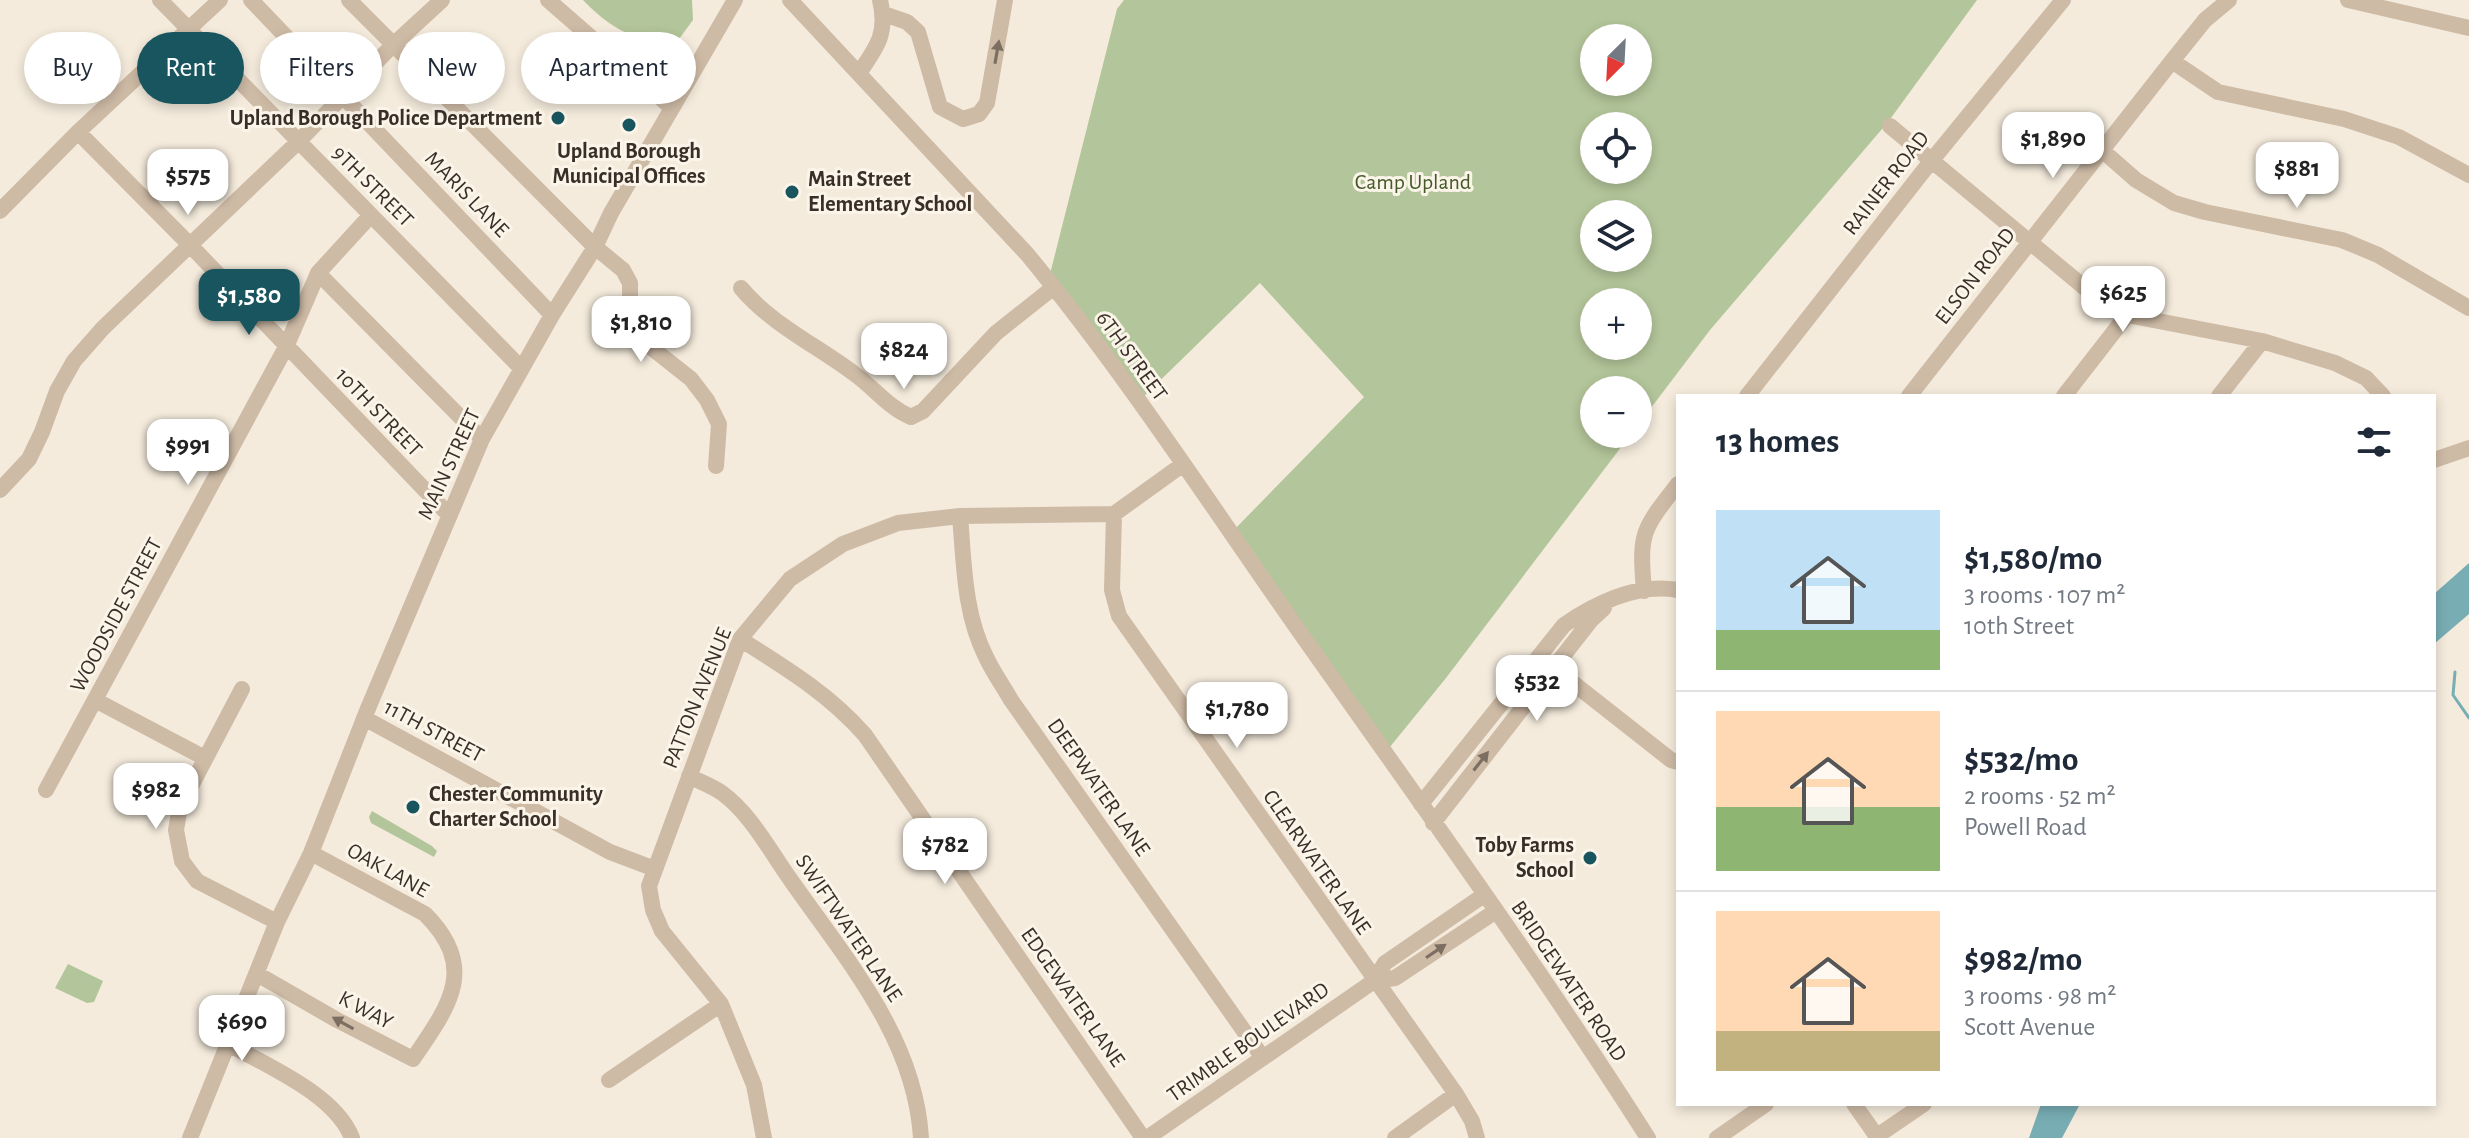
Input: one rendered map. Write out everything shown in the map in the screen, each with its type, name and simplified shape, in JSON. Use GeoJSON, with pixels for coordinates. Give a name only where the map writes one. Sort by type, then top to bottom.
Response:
{"type":"FeatureCollection","features":[{"type":"Feature","properties":{"kind":"street","name":"9TH STREET"},"geometry":{"type":"LineString","coordinates":[[160,0],[521,368]]}},
{"type":"Feature","properties":{"kind":"street"},"geometry":{"type":"LineString","coordinates":[[0,211],[78,132],[220,0]]}},
{"type":"Feature","properties":{"kind":"street","name":"MARIS LANE"},"geometry":{"type":"LineString","coordinates":[[251,0],[282,32]]}},
{"type":"Feature","properties":{"kind":"street"},"geometry":{"type":"LineString","coordinates":[[349,0],[595,247],[623,270],[630,283],[635,330],[648,345],[691,379],[707,400],[719,424],[716,466]]}},
{"type":"Feature","properties":{"kind":"street"},"geometry":{"type":"LineString","coordinates":[[382,56],[442,0]]}},
{"type":"Feature","properties":{"kind":"street"},"geometry":{"type":"LineString","coordinates":[[548,0],[672,108]]}},
{"type":"Feature","properties":{"kind":"street","name":"MAIN STREET"},"geometry":{"type":"LineString","coordinates":[[190,1138],[277,922],[311,853],[364,718],[482,439],[735,0]]}},
{"type":"Feature","properties":{"kind":"street","name":"6TH STREET"},"geometry":{"type":"LineString","coordinates":[[790,0],[1027,254],[1054,287],[1398,771]]}},
{"type":"Feature","properties":{"kind":"street"},"geometry":{"type":"LineString","coordinates":[[882,7],[918,32],[940,107],[963,119],[979,114],[987,103],[1005,0]]}},
{"type":"Feature","properties":{"kind":"street","name":"RAINER ROAD"},"geometry":{"type":"LineString","coordinates":[[1749,394],[1932,160],[2063,0]]}},
{"type":"Feature","properties":{"kind":"street","name":"ELSON ROAD"},"geometry":{"type":"LineString","coordinates":[[1911,394],[2205,20],[2229,0]]}},
{"type":"Feature","properties":{"kind":"street"},"geometry":{"type":"LineString","coordinates":[[2348,0],[2386,4],[2469,28]]}},
{"type":"Feature","properties":{"kind":"street"},"geometry":{"type":"LineString","coordinates":[[859,73],[883,34],[882,7]]}},
{"type":"Feature","properties":{"kind":"street"},"geometry":{"type":"LineString","coordinates":[[2172,61],[2218,92],[2344,119],[2399,137],[2469,175]]}},
{"type":"Feature","properties":{"kind":"street"},"geometry":{"type":"LineString","coordinates":[[0,490],[29,459],[57,391],[74,361],[103,328],[336,104]]}},
{"type":"Feature","properties":{"kind":"street","name":"MARIS LANE"},"geometry":{"type":"LineString","coordinates":[[352,104],[552,315]]}},
{"type":"Feature","properties":{"kind":"street"},"geometry":{"type":"LineString","coordinates":[[1890,126],[2102,302],[2127,315],[2262,341],[2335,363],[2366,378],[2381,394]]}},
{"type":"Feature","properties":{"kind":"street","name":"10TH STREET"},"geometry":{"type":"LineString","coordinates":[[78,132],[449,515]]}},
{"type":"Feature","properties":{"kind":"street"},"geometry":{"type":"LineString","coordinates":[[2103,151],[2136,180],[2174,203],[2342,240],[2378,255],[2469,308]]}},
{"type":"Feature","properties":{"kind":"street","name":"WOODSIDE STREET"},"geometry":{"type":"LineString","coordinates":[[46,790],[286,347],[318,273],[371,215]]}},
{"type":"Feature","properties":{"kind":"street"},"geometry":{"type":"LineString","coordinates":[[318,273],[482,439]]}},
{"type":"Feature","properties":{"kind":"street"},"geometry":{"type":"LineString","coordinates":[[741,288],[757,307],[857,375],[897,411],[911,417],[923,411],[996,333],[1054,287]]}},
{"type":"Feature","properties":{"kind":"street"},"geometry":{"type":"LineString","coordinates":[[2066,394],[2127,315]]}},
{"type":"Feature","properties":{"kind":"street"},"geometry":{"type":"LineString","coordinates":[[2221,394],[2262,341]]}},
{"type":"Feature","properties":{"kind":"street"},"geometry":{"type":"LineString","coordinates":[[2436,459],[2469,448]]}},
{"type":"Feature","properties":{"kind":"street"},"geometry":{"type":"LineString","coordinates":[[1114,514],[1182,465]]}},
{"type":"Feature","properties":{"kind":"street"},"geometry":{"type":"LineString","coordinates":[[1644,591],[1640,550],[1646,525],[1676,487]]}},
{"type":"Feature","properties":{"kind":"street","name":"PATTON AVENUE"},"geometry":{"type":"LineString","coordinates":[[764,1138],[754,1085],[721,1004],[662,931],[653,910],[649,886],[740,639],[790,579],[843,544],[898,523],[960,516],[1114,514]]}},
{"type":"Feature","properties":{"kind":"street","name":"CLEARWATER LANE"},"geometry":{"type":"LineString","coordinates":[[1114,514],[1112,590],[1119,616],[1456,1094],[1472,1121],[1477,1138]]}},
{"type":"Feature","properties":{"kind":"street","name":"DEEPWATER LANE"},"geometry":{"type":"LineString","coordinates":[[960,516],[965,586],[972,621],[985,656],[1011,700],[1263,1058]]}},
{"type":"Feature","properties":{"kind":"street"},"geometry":{"type":"LineString","coordinates":[[1421,804],[1564,625],[1585,611],[1614,599],[1644,591],[1676,590]]}},
{"type":"Feature","properties":{"kind":"street"},"geometry":{"type":"LineString","coordinates":[[1433,823],[1591,620],[1614,599]]}},
{"type":"Feature","properties":{"kind":"street","name":"EDGEWATER LANE"},"geometry":{"type":"LineString","coordinates":[[740,639],[810,683],[843,710],[865,735],[1145,1138]]}},
{"type":"Feature","properties":{"kind":"street"},"geometry":{"type":"LineString","coordinates":[[1554,668],[1676,761]]}},
{"type":"Feature","properties":{"kind":"street"},"geometry":{"type":"LineString","coordinates":[[242,689],[180,807],[176,830],[182,861],[197,881],[277,922]]}},
{"type":"Feature","properties":{"kind":"street"},"geometry":{"type":"LineString","coordinates":[[95,700],[205,758]]}},
{"type":"Feature","properties":{"kind":"street","name":"11TH STREET"},"geometry":{"type":"LineString","coordinates":[[364,718],[610,852],[655,869]]}},
{"type":"Feature","properties":{"kind":"street","name":"BRIDGEWATER ROAD"},"geometry":{"type":"LineString","coordinates":[[1398,771],[1648,1138]]}},
{"type":"Feature","properties":{"kind":"street","name":"SWIFTWATER LANE"},"geometry":{"type":"LineString","coordinates":[[689,776],[723,794],[748,821],[877,1002],[902,1053],[920,1117],[921,1138]]}},
{"type":"Feature","properties":{"kind":"street","name":"OAK LANE"},"geometry":{"type":"LineString","coordinates":[[311,853],[425,914],[451,950],[456,972],[452,995],[445,1012],[413,1059]]}},
{"type":"Feature","properties":{"kind":"street","name":"TRIMBLE BOULEVARD"},"geometry":{"type":"LineString","coordinates":[[1145,1138],[1374,981],[1385,963],[1484,895]]}},
{"type":"Feature","properties":{"kind":"street","name":"TRIMBLE BOULEVARD"},"geometry":{"type":"LineString","coordinates":[[1374,981],[1395,978],[1496,911]]}},
{"type":"Feature","properties":{"kind":"street","name":"K WAY"},"geometry":{"type":"LineString","coordinates":[[257,974],[413,1059]]}},
{"type":"Feature","properties":{"kind":"street"},"geometry":{"type":"LineString","coordinates":[[609,1080],[721,1004]]}},
{"type":"Feature","properties":{"kind":"street"},"geometry":{"type":"LineString","coordinates":[[229,1044],[335,1110],[347,1124],[352,1138]]}},
{"type":"Feature","properties":{"kind":"street"},"geometry":{"type":"LineString","coordinates":[[1395,1138],[1456,1094]]}},
{"type":"Feature","properties":{"kind":"street"},"geometry":{"type":"LineString","coordinates":[[1717,1138],[1763,1106]]}},
{"type":"Feature","properties":{"kind":"street"},"geometry":{"type":"LineString","coordinates":[[1855,1106],[1878,1137],[1921,1106]]}},
{"type":"Feature","properties":{"kind":"green space"},"geometry":{"type":"Polygon","coordinates":[[[583,0],[692,0],[693,20],[684,32],[624,32],[583,0]]]}},
{"type":"Feature","properties":{"kind":"green space","name":"Camp Upland"},"geometry":{"type":"Polygon","coordinates":[[[1124,0],[1977,0],[1888,122],[1710,330],[1652,407],[1652,376],[1580,376],[1580,448],[1620,448],[1446,678],[1385,753],[1231,533],[1364,397],[1260,283],[1137,403],[1050,274],[1117,9],[1124,0]]]}},
{"type":"Feature","properties":{"kind":"green space"},"geometry":{"type":"Polygon","coordinates":[[[372,811],[432,846],[437,851],[434,857],[371,823],[369,817],[372,811]]]}},
{"type":"Feature","properties":{"kind":"green space"},"geometry":{"type":"Polygon","coordinates":[[[68,964],[103,981],[94,1002],[87,1003],[55,988],[68,964]]]}},
{"type":"Feature","properties":{"kind":"water"},"geometry":{"type":"Polygon","coordinates":[[[2469,563],[2469,614],[2436,642],[2436,592],[2469,563]]]}},
{"type":"Feature","properties":{"kind":"water"},"geometry":{"type":"Polygon","coordinates":[[[2040,1106],[2079,1106],[2062,1138],[2029,1138],[2040,1106]]]}},
{"type":"Feature","properties":{"kind":"waterway"},"geometry":{"type":"LineString","coordinates":[[2455,672],[2453,695],[2469,718]]}},
{"type":"Feature","properties":{"kind":"place","name":"Upland Borough Police Department"},"geometry":{"type":"Point","coordinates":[558,118]}},
{"type":"Feature","properties":{"kind":"place","name":"Upland Borough Municipal Offices"},"geometry":{"type":"Point","coordinates":[629,125]}},
{"type":"Feature","properties":{"kind":"place","name":"Main Street Elementary School"},"geometry":{"type":"Point","coordinates":[792,192]}},
{"type":"Feature","properties":{"kind":"place","name":"Chester Community Charter School"},"geometry":{"type":"Point","coordinates":[413,807]}},
{"type":"Feature","properties":{"kind":"place","name":"Toby Farms School"},"geometry":{"type":"Point","coordinates":[1590,858]}}]}
